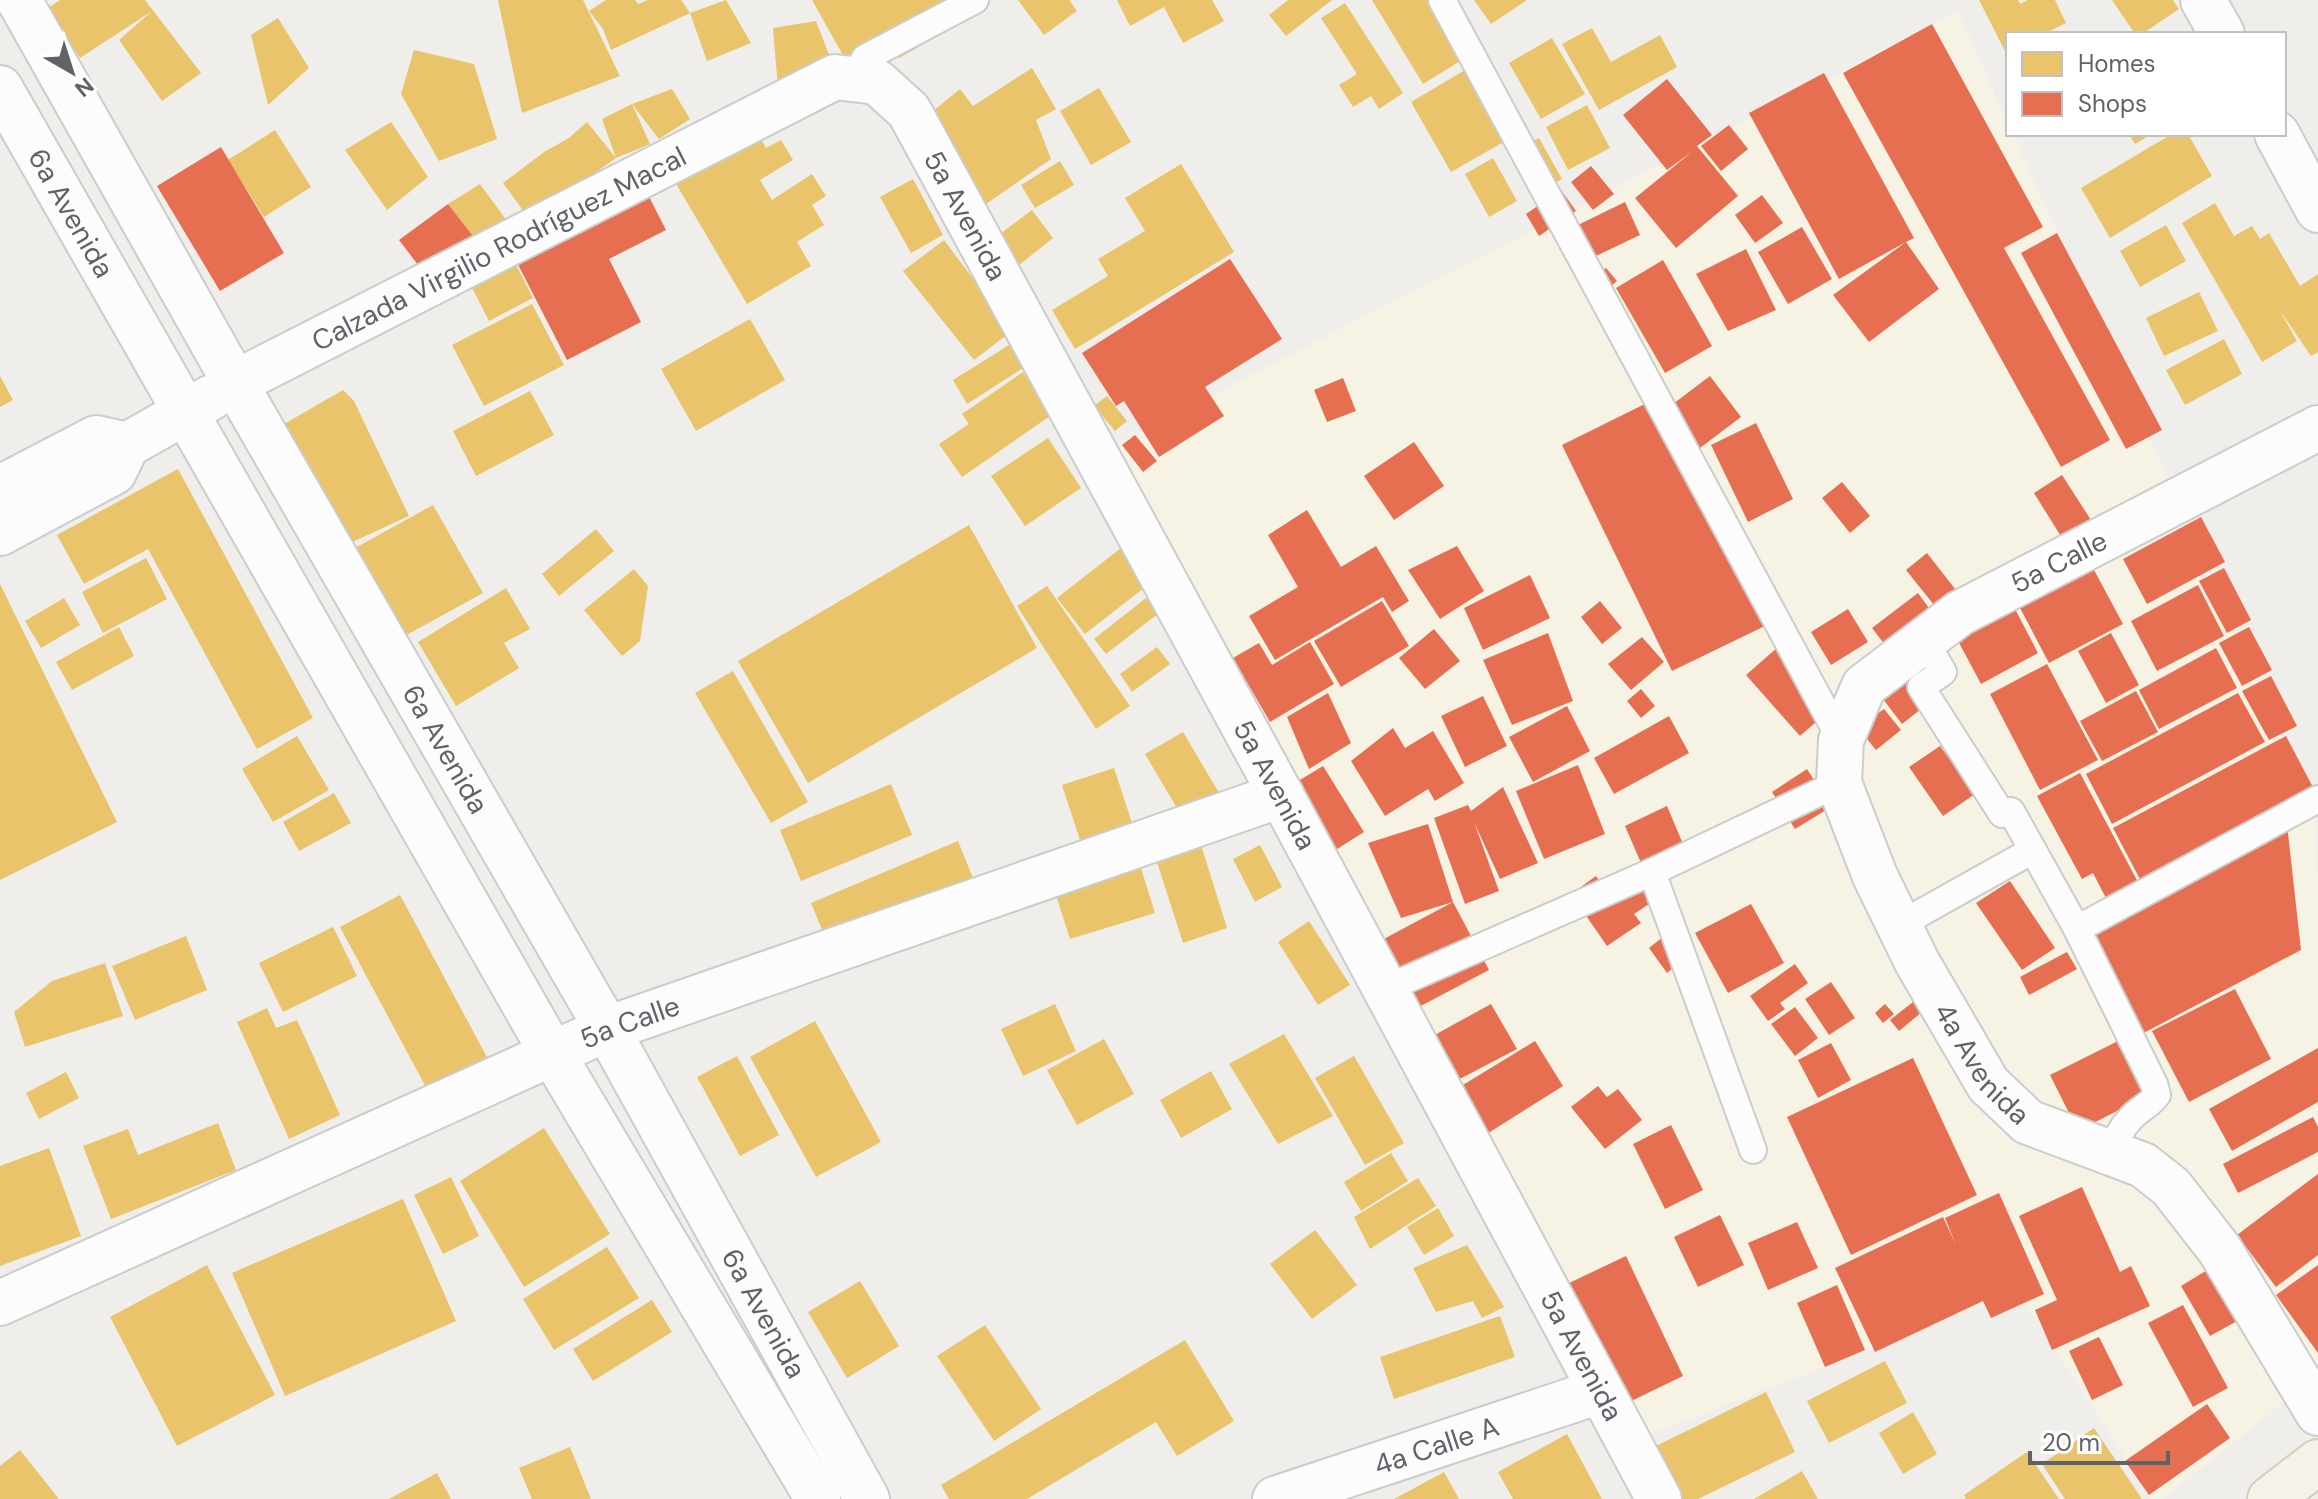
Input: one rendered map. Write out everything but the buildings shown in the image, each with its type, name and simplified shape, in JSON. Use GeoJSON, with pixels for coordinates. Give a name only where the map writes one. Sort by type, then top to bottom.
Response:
{"type":"FeatureCollection","features":[{"type":"Feature","properties":{"kind":"main road"},"geometry":{"type":"LineString","coordinates":[[2270,1499],[2318,1462]]}},
{"type":"Feature","properties":{"kind":"street","name":"6a Avenida"},"geometry":{"type":"LineString","coordinates":[[19,0],[235,383],[607,1029],[867,1499]]}},
{"type":"Feature","properties":{"kind":"street"},"geometry":{"type":"LineString","coordinates":[[2203,0],[2221,32]]}},
{"type":"Feature","properties":{"kind":"street","name":"Calzada Virgilio Rodríguez Macal"},"geometry":{"type":"LineString","coordinates":[[0,533],[114,472],[127,445],[235,383],[835,77],[865,80]]}},
{"type":"Feature","properties":{"kind":"street","name":"5a Avenida"},"geometry":{"type":"LineString","coordinates":[[865,80],[909,111],[1659,1499]]}},
{"type":"Feature","properties":{"kind":"street","name":"6a Avenida"},"geometry":{"type":"LineString","coordinates":[[0,88],[552,1053],[818,1499]]}},
{"type":"Feature","properties":{"kind":"street"},"geometry":{"type":"LineString","coordinates":[[2278,136],[2318,210]]}},
{"type":"Feature","properties":{"kind":"street","name":"5a Calle"},"geometry":{"type":"LineString","coordinates":[[1841,740],[1864,686],[1960,613],[2318,428]]}},
{"type":"Feature","properties":{"kind":"street"},"geometry":{"type":"LineString","coordinates":[[0,488],[96,438],[127,445]]}},
{"type":"Feature","properties":{"kind":"street","name":"4a Avenida"},"geometry":{"type":"LineString","coordinates":[[1841,740],[1839,783],[1875,876],[1917,962],[1988,1084],[2028,1122],[2143,1165],[2171,1187],[2220,1250],[2318,1413]]}},
{"type":"Feature","properties":{"kind":"street","name":"5a Calle"},"geometry":{"type":"LineString","coordinates":[[0,1303],[607,1029],[1281,795]]}},
{"type":"Feature","properties":{"kind":"street","name":"4a Calle A"},"geometry":{"type":"LineString","coordinates":[[1275,1499],[1600,1391]]}},
{"type":"Feature","properties":{"kind":"lane"},"geometry":{"type":"LineString","coordinates":[[865,80],[865,58],[975,0]]}},
{"type":"Feature","properties":{"kind":"lane"},"geometry":{"type":"LineString","coordinates":[[1442,0],[1841,740]]}},
{"type":"Feature","properties":{"kind":"lane"},"geometry":{"type":"LineString","coordinates":[[1925,641],[1943,672],[1921,687],[2002,814],[2011,811],[2077,929],[2154,1084],[2157,1095],[2118,1134],[2111,1153]]}},
{"type":"Feature","properties":{"kind":"lane"},"geometry":{"type":"LineString","coordinates":[[1385,989],[1652,872],[1839,783]]}},
{"type":"Feature","properties":{"kind":"lane"},"geometry":{"type":"LineString","coordinates":[[2077,929],[2318,799]]}},
{"type":"Feature","properties":{"kind":"lane"},"geometry":{"type":"LineString","coordinates":[[1899,925],[2033,850]]}},
{"type":"Feature","properties":{"kind":"lane"},"geometry":{"type":"LineString","coordinates":[[1652,872],[1753,1150]]}},
{"type":"Feature","properties":{"kind":"shaded area"},"geometry":{"type":"Polygon","coordinates":[[[1958,11],[2006,119],[2006,136],[2014,136],[2314,806],[2318,876],[2318,1375],[2163,1499],[2151,1499],[2019,1292],[1646,1436],[1111,447],[1958,11]]]}}]}
